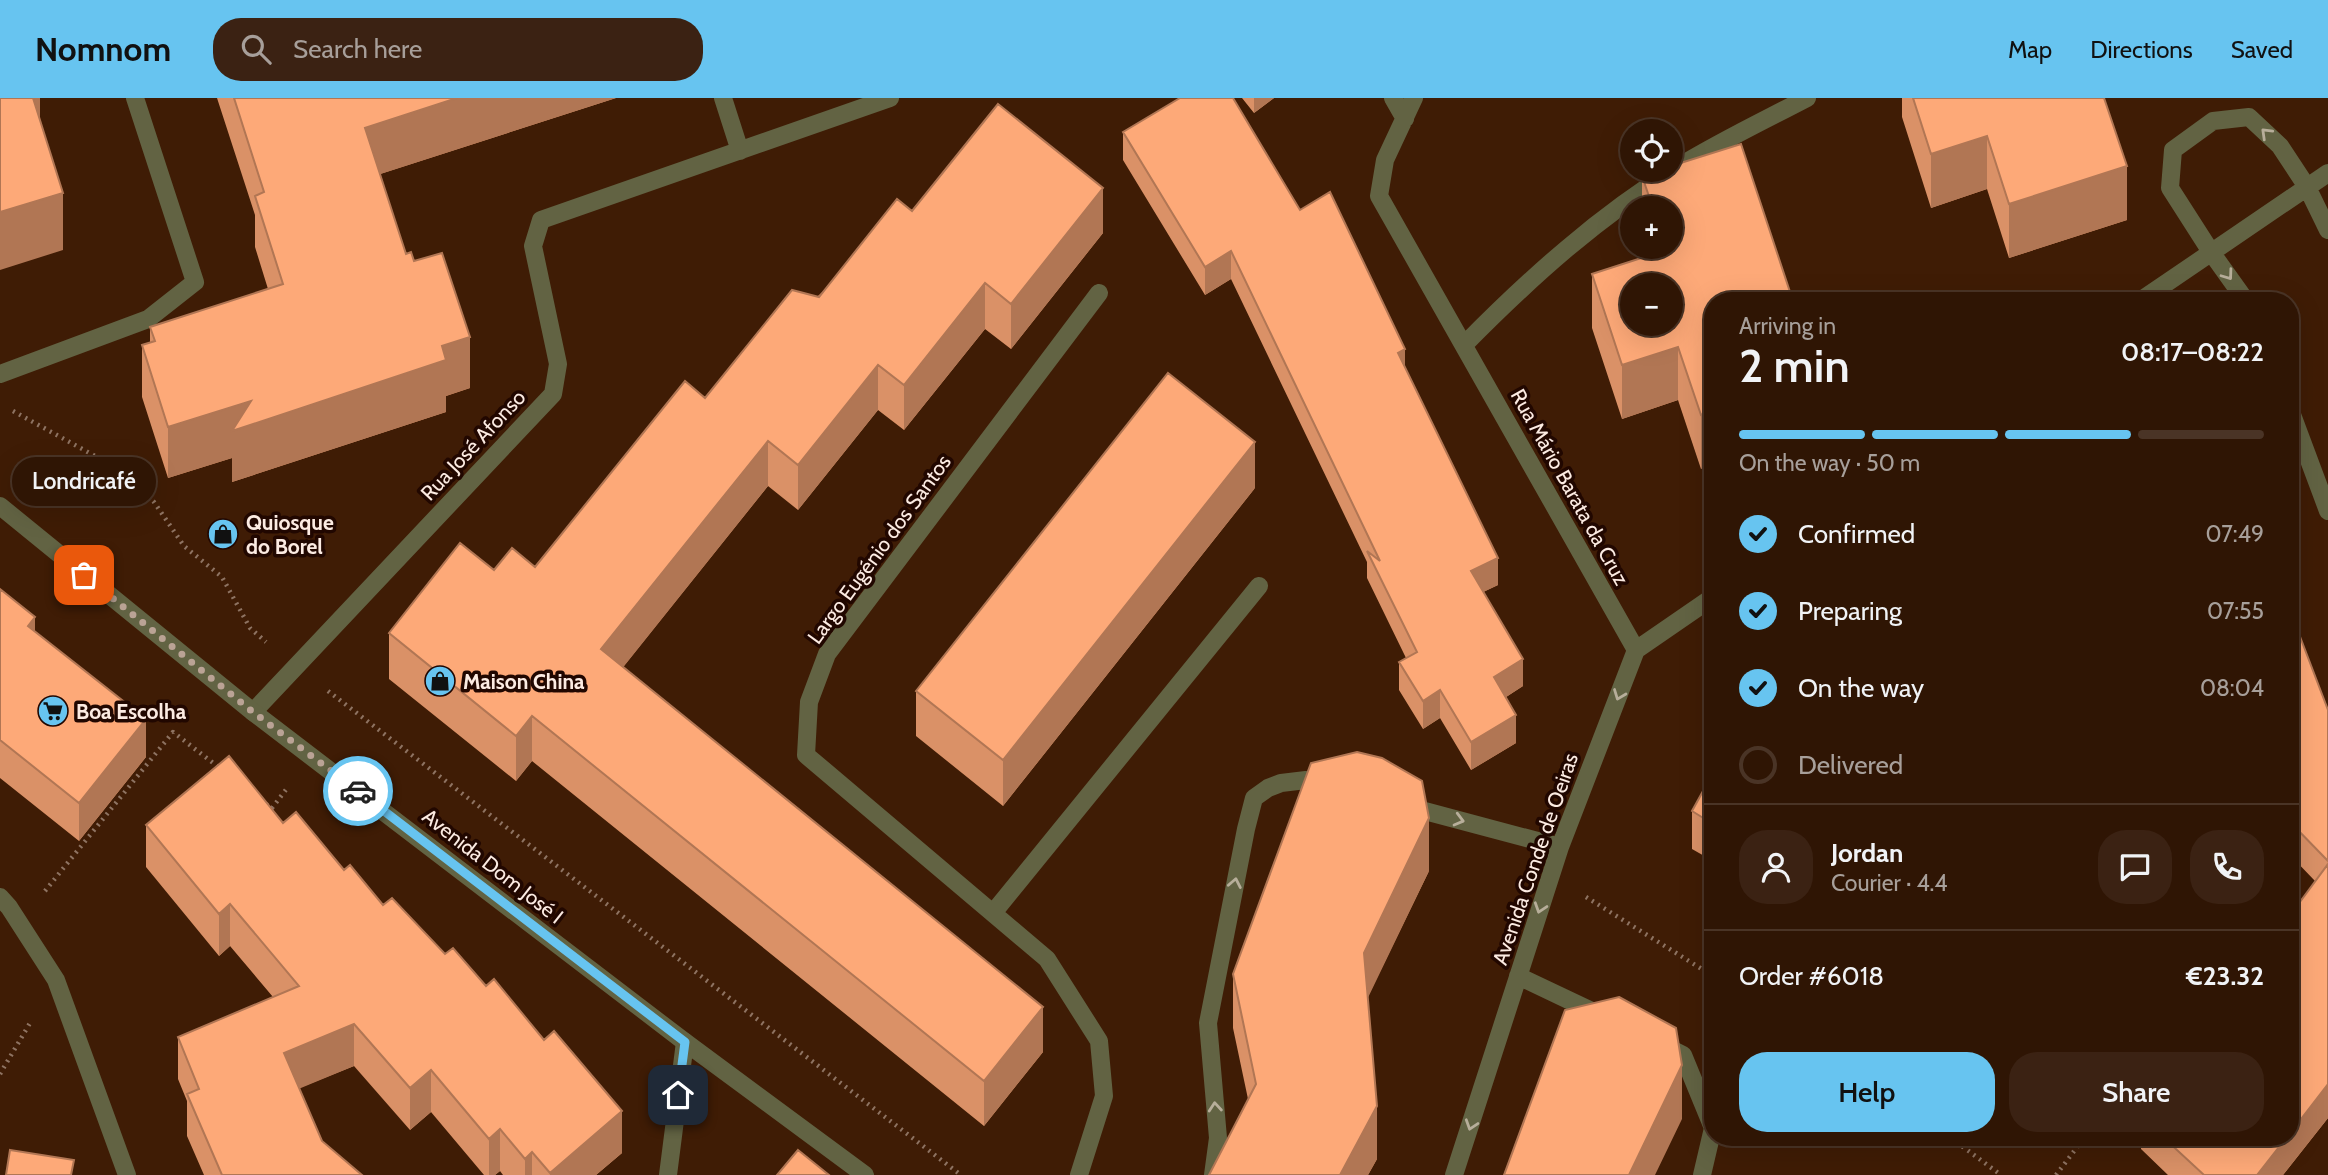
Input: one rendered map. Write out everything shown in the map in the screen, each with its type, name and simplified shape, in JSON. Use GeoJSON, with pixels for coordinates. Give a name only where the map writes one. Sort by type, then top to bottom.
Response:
{"type":"FeatureCollection","features":[{"type":"Feature","properties":{"kind":"street"},"geometry":{"type":"LineString","coordinates":[[0,374],[148,318],[195,282],[135,98]]}},
{"type":"Feature","properties":{"kind":"street"},"geometry":{"type":"LineString","coordinates":[[723,98],[740,151]]}},
{"type":"Feature","properties":{"kind":"street","name":"Rua José Afonso"},"geometry":{"type":"LineString","coordinates":[[253,712],[553,394],[558,363],[533,246],[541,220],[890,98]]}},
{"type":"Feature","properties":{"kind":"street"},"geometry":{"type":"LineString","coordinates":[[1393,98],[1405,119]]}},
{"type":"Feature","properties":{"kind":"street","name":"Rua Mário Barata da Cruz"},"geometry":{"type":"LineString","coordinates":[[1414,98],[1385,160],[1379,196],[1636,650]]}},
{"type":"Feature","properties":{"kind":"street"},"geometry":{"type":"LineString","coordinates":[[1464,345],[1521,287],[1598,222],[1681,165],[1807,98]]}},
{"type":"Feature","properties":{"kind":"street"},"geometry":{"type":"LineString","coordinates":[[2240,292],[2171,188],[2173,149],[2213,121],[2249,117],[2280,146],[2307,187],[2328,230]]}},
{"type":"Feature","properties":{"kind":"street"},"geometry":{"type":"LineString","coordinates":[[2153,292],[2328,173]]}},
{"type":"Feature","properties":{"kind":"street","name":"Largo Eugénio dos Santos"},"geometry":{"type":"LineString","coordinates":[[1079,1175],[1104,1096],[1099,1041],[1047,959],[806,755],[809,702],[827,653],[1099,293]]}},
{"type":"Feature","properties":{"kind":"street"},"geometry":{"type":"LineString","coordinates":[[2299,433],[2328,511]]}},
{"type":"Feature","properties":{"kind":"street","name":"Avenida Dom José I"},"geometry":{"type":"LineString","coordinates":[[0,506],[253,712],[685,1042],[865,1175]]}},
{"type":"Feature","properties":{"kind":"street"},"geometry":{"type":"LineString","coordinates":[[993,913],[1259,586]]}},
{"type":"Feature","properties":{"kind":"street"},"geometry":{"type":"LineString","coordinates":[[1636,650],[1704,603]]}},
{"type":"Feature","properties":{"kind":"street","name":"Avenida Conde de Oeiras"},"geometry":{"type":"LineString","coordinates":[[1454,1175],[1560,847],[1636,650]]}},
{"type":"Feature","properties":{"kind":"street"},"geometry":{"type":"LineString","coordinates":[[1213,1175],[1218,1138],[1208,1023],[1254,798],[1281,783],[1306,780],[1346,790]]}},
{"type":"Feature","properties":{"kind":"street"},"geometry":{"type":"LineString","coordinates":[[1386,801],[1560,847]]}},
{"type":"Feature","properties":{"kind":"street"},"geometry":{"type":"LineString","coordinates":[[0,897],[56,980],[127,1175]]}},
{"type":"Feature","properties":{"kind":"street"},"geometry":{"type":"LineString","coordinates":[[1518,976],[1612,1021]]}},
{"type":"Feature","properties":{"kind":"street"},"geometry":{"type":"LineString","coordinates":[[1648,1038],[1683,1055],[1704,1106]]}},
{"type":"Feature","properties":{"kind":"street"},"geometry":{"type":"LineString","coordinates":[[668,1175],[685,1042]]}},
{"type":"Feature","properties":{"kind":"street"},"geometry":{"type":"LineString","coordinates":[[1702,1175],[1709,1146]]}},
{"type":"Feature","properties":{"kind":"path"},"geometry":{"type":"LineString","coordinates":[[12,410],[126,473],[154,502],[184,546],[222,577],[250,628],[295,666],[961,1175]]}},
{"type":"Feature","properties":{"kind":"path"},"geometry":{"type":"LineString","coordinates":[[19,924],[173,732],[228,775]]}},
{"type":"Feature","properties":{"kind":"path"},"geometry":{"type":"LineString","coordinates":[[261,800],[272,808],[312,756]]}},
{"type":"Feature","properties":{"kind":"path"},"geometry":{"type":"LineString","coordinates":[[1551,876],[1704,970]]}},
{"type":"Feature","properties":{"kind":"path"},"geometry":{"type":"LineString","coordinates":[[1962,1146],[2001,1175]]}},
{"type":"Feature","properties":{"kind":"path"},"geometry":{"type":"LineString","coordinates":[[2056,1175],[2078,1146]]}},
{"type":"Feature","properties":{"kind":"building"},"geometry":{"type":"Polygon","coordinates":[[[0,98],[33,98],[63,193],[0,212],[0,98]]]}},
{"type":"Feature","properties":{"kind":"building"},"geometry":{"type":"Polygon","coordinates":[[[234,98],[457,98],[365,128],[406,254],[411,252],[414,261],[442,253],[470,337],[442,346],[446,360],[232,431],[251,401],[168,427],[142,345],[155,341],[150,327],[283,284],[255,196],[264,192],[234,98]]]}},
{"type":"Feature","properties":{"kind":"building"},"geometry":{"type":"Polygon","coordinates":[[[1180,98],[1233,98],[1300,210],[1330,192],[1405,349],[1398,353],[1498,558],[1471,571],[1523,659],[1494,677],[1516,715],[1471,742],[1440,690],[1423,701],[1399,662],[1417,652],[1367,551],[1380,561],[1231,251],[1205,267],[1123,132],[1180,98]]]}},
{"type":"Feature","properties":{"kind":"building"},"geometry":{"type":"Polygon","coordinates":[[[1913,98],[2104,98],[2127,166],[2009,204],[1987,136],[1931,154],[1913,98]]]}},
{"type":"Feature","properties":{"kind":"building"},"geometry":{"type":"Polygon","coordinates":[[[998,104],[1103,188],[1011,304],[985,283],[904,385],[878,365],[798,465],[768,441],[601,649],[1043,1007],[984,1081],[532,716],[516,736],[389,633],[460,543],[494,570],[512,548],[535,567],[685,381],[705,398],[792,290],[819,297],[897,199],[912,211],[998,104]]]}},
{"type":"Feature","properties":{"kind":"building"},"geometry":{"type":"Polygon","coordinates":[[[1741,144],[1790,292],[1704,292],[1704,414],[1701,415],[1678,347],[1622,365],[1592,274],[1638,259],[1683,259],[1683,196],[1649,196],[1644,182],[1683,182],[1683,162],[1741,144]]]}},
{"type":"Feature","properties":{"kind":"building"},"geometry":{"type":"Polygon","coordinates":[[[1168,373],[1255,442],[1003,760],[916,691],[1168,373]]]}},
{"type":"Feature","properties":{"kind":"building"},"geometry":{"type":"Polygon","coordinates":[[[0,589],[35,617],[28,626],[146,719],[79,803],[0,740],[0,589]]]}},
{"type":"Feature","properties":{"kind":"building"},"geometry":{"type":"Polygon","coordinates":[[[2299,634],[2328,710],[2328,861],[2299,831],[2299,634]]]}},
{"type":"Feature","properties":{"kind":"building"},"geometry":{"type":"Polygon","coordinates":[[[1357,752],[1382,758],[1422,781],[1429,818],[1364,953],[1377,1106],[1340,1175],[1209,1175],[1256,1084],[1233,974],[1311,763],[1357,752]]]}},
{"type":"Feature","properties":{"kind":"building"},"geometry":{"type":"Polygon","coordinates":[[[229,756],[283,823],[296,812],[344,870],[350,865],[383,905],[392,898],[445,954],[453,948],[486,986],[494,979],[544,1040],[554,1031],[622,1111],[550,1173],[532,1152],[525,1159],[500,1129],[489,1139],[431,1070],[410,1088],[354,1024],[284,1053],[322,1141],[362,1175],[222,1175],[187,1094],[199,1089],[178,1037],[299,986],[230,904],[219,914],[146,825],[229,756]]]}},
{"type":"Feature","properties":{"kind":"building"},"geometry":{"type":"Polygon","coordinates":[[[1704,789],[1704,818],[1692,811],[1704,789]]]}},
{"type":"Feature","properties":{"kind":"building"},"geometry":{"type":"Polygon","coordinates":[[[2328,864],[2328,1084],[2299,1122],[2299,903],[2328,864]]]}},
{"type":"Feature","properties":{"kind":"building"},"geometry":{"type":"Polygon","coordinates":[[[1619,997],[1676,1028],[1682,1065],[1629,1175],[1504,1175],[1565,1010],[1619,997]]]}},
{"type":"Feature","properties":{"kind":"building"},"geometry":{"type":"Polygon","coordinates":[[[2173,1146],[2280,1146],[2257,1175],[2204,1175],[2173,1146]]]}},
{"type":"Feature","properties":{"kind":"building"},"geometry":{"type":"Polygon","coordinates":[[[10,1150],[74,1160],[71,1175],[6,1175],[10,1150]]]}},
{"type":"Feature","properties":{"kind":"building"},"geometry":{"type":"Polygon","coordinates":[[[798,1150],[829,1175],[777,1175],[798,1150]]]}},
{"type":"Feature","properties":{"kind":"way so far"},"geometry":{"type":"LineString","coordinates":[[84,575],[253,712],[358,791]]}},
{"type":"Feature","properties":{"kind":"place","name":"Quiosque do Borel"},"geometry":{"type":"Point","coordinates":[223,534]}},
{"type":"Feature","properties":{"kind":"place","name":"Londricafé"},"geometry":{"type":"Point","coordinates":[84,575]}},
{"type":"Feature","properties":{"kind":"place","name":"Maison China"},"geometry":{"type":"Point","coordinates":[440,681]}},
{"type":"Feature","properties":{"kind":"place","name":"Boa Escolha"},"geometry":{"type":"Point","coordinates":[53,711]}},
{"type":"Feature","properties":{"kind":"route"},"geometry":{"type":"LineString","coordinates":[[358,791],[685,1042],[678,1095]]}}]}
